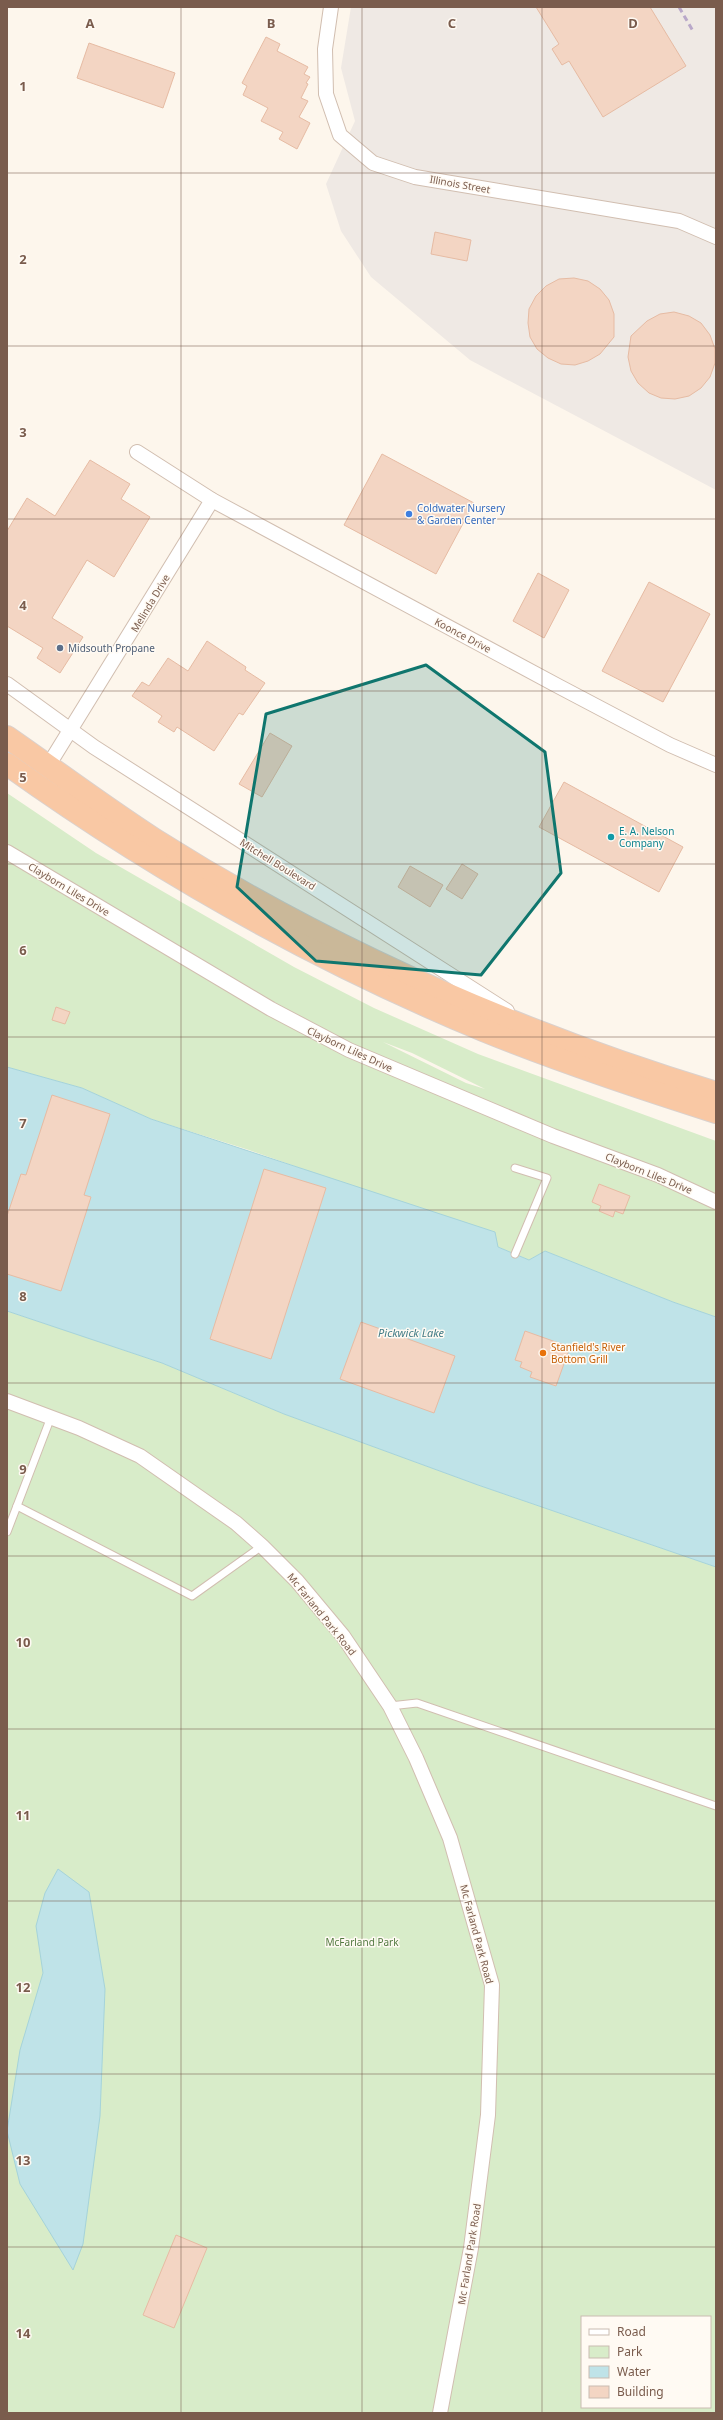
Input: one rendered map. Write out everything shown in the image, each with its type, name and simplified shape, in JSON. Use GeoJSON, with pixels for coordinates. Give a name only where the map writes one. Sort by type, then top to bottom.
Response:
{"type":"FeatureCollection","features":[{"type":"Feature","properties":{"kind":"highway"},"geometry":{"type":"LineString","coordinates":[[7,737],[82,792],[157,841],[291,918],[379,963],[552,1038],[635,1068],[716,1093]]}},
{"type":"Feature","properties":{"kind":"highway"},"geometry":{"type":"LineString","coordinates":[[7,764],[108,833],[185,880],[243,914],[343,966],[484,1030],[607,1078],[716,1112]]}},
{"type":"Feature","properties":{"kind":"street","name":"Illinois Street"},"geometry":{"type":"LineString","coordinates":[[331,7],[325,49],[326,94],[340,135],[374,163],[415,177],[679,221],[716,237]]}},
{"type":"Feature","properties":{"kind":"street","name":"Koonce Drive"},"geometry":{"type":"LineString","coordinates":[[137,452],[212,500],[565,690],[670,745],[716,765]]}},
{"type":"Feature","properties":{"kind":"street","name":"Melinda Drive"},"geometry":{"type":"LineString","coordinates":[[48,766],[71,732],[212,500]]}},
{"type":"Feature","properties":{"kind":"street","name":"Mitchell Boulevard"},"geometry":{"type":"LineString","coordinates":[[7,684],[71,732],[375,926],[449,975],[552,1038]]}},
{"type":"Feature","properties":{"kind":"street","name":"Clayborn Liles Drive"},"geometry":{"type":"LineString","coordinates":[[8,856],[271,1009],[336,1044],[471,1103],[658,1175],[716,1202]]}},
{"type":"Feature","properties":{"kind":"street","name":"Mc Farland Park Road"},"geometry":{"type":"LineString","coordinates":[[7,1401],[51,1417],[140,1456],[236,1523],[262,1546],[297,1581],[343,1636],[390,1706],[416,1758],[450,1838],[492,1985],[488,2115],[471,2248],[440,2413]]}},
{"type":"Feature","properties":{"kind":"lane"},"geometry":{"type":"LineString","coordinates":[[515,1168],[547,1178],[515,1254]]}},
{"type":"Feature","properties":{"kind":"lane"},"geometry":{"type":"LineString","coordinates":[[7,1532],[51,1417]]}},
{"type":"Feature","properties":{"kind":"lane"},"geometry":{"type":"LineString","coordinates":[[17,1506],[192,1596],[262,1546]]}},
{"type":"Feature","properties":{"kind":"lane"},"geometry":{"type":"LineString","coordinates":[[390,1706],[417,1703],[716,1806]]}},
{"type":"Feature","properties":{"kind":"highlighted area"},"geometry":{"type":"Polygon","coordinates":[[[426,665],[545,752],[561,873],[481,975],[316,961],[237,887],[266,714],[426,665]]]}},
{"type":"Feature","properties":{"kind":"shaded area"},"geometry":{"type":"Polygon","coordinates":[[[351,7],[716,7],[716,490],[470,360],[371,277],[341,231],[326,184],[355,121],[341,68],[351,7]]]}},
{"type":"Feature","properties":{"kind":"green space"},"geometry":{"type":"Polygon","coordinates":[[[7,793],[96,853],[294,967],[374,1008],[478,1054],[716,1141],[716,1317],[673,1302],[545,1251],[529,1260],[354,1187],[249,1150],[151,1119],[82,1088],[7,1067],[7,793]],[[383,1042],[466,1083],[485,1089],[412,1053],[383,1042]]]}},
{"type":"Feature","properties":{"kind":"green space","name":"McFarland Park"},"geometry":{"type":"Polygon","coordinates":[[[7,1311],[162,1363],[284,1414],[478,1485],[716,1567],[716,2413],[7,2413],[7,1311]]]}},
{"type":"Feature","properties":{"kind":"water","name":"Pickwick Lake"},"geometry":{"type":"Polygon","coordinates":[[[7,1067],[82,1088],[151,1119],[495,1232],[498,1247],[529,1260],[545,1251],[673,1302],[716,1317],[716,1567],[478,1485],[284,1414],[162,1363],[7,1311],[7,1067]]]}},
{"type":"Feature","properties":{"kind":"water"},"geometry":{"type":"Polygon","coordinates":[[[58,1869],[89,1892],[105,1989],[100,2116],[83,2244],[73,2270],[20,2184],[7,2131],[20,2050],[43,1973],[36,1926],[45,1893],[58,1869]]]}},
{"type":"Feature","properties":{"kind":"building"},"geometry":{"type":"Polygon","coordinates":[[[536,7],[650,7],[686,66],[603,117],[569,61],[562,65],[552,49],[559,44],[536,7]]]}},
{"type":"Feature","properties":{"kind":"building"},"geometry":{"type":"Polygon","coordinates":[[[266,37],[280,44],[277,51],[308,67],[304,74],[310,77],[306,83],[308,84],[301,98],[308,101],[299,117],[310,123],[297,149],[279,139],[283,132],[261,121],[268,108],[243,95],[247,86],[242,83],[266,37]]]}},
{"type":"Feature","properties":{"kind":"building"},"geometry":{"type":"Polygon","coordinates":[[[89,43],[175,73],[163,108],[77,78],[89,43]]]}},
{"type":"Feature","properties":{"kind":"building"},"geometry":{"type":"Polygon","coordinates":[[[435,232],[471,240],[467,261],[431,254],[435,232]]]}},
{"type":"Feature","properties":{"kind":"building"},"geometry":{"type":"Polygon","coordinates":[[[574,278],[588,281],[600,289],[609,300],[614,314],[614,337],[600,354],[588,361],[575,365],[561,364],[548,358],[537,349],[530,337],[528,323],[529,309],[536,296],[546,286],[559,279],[574,278]]]}},
{"type":"Feature","properties":{"kind":"building"},"geometry":{"type":"Polygon","coordinates":[[[674,312],[689,316],[701,323],[710,335],[715,349],[715,363],[710,377],[701,388],[689,396],[675,399],[661,398],[649,393],[638,383],[631,371],[628,357],[631,336],[647,321],[660,314],[674,312]]]}},
{"type":"Feature","properties":{"kind":"building","name":"Coldwater Nursery & Garden Center"},"geometry":{"type":"Polygon","coordinates":[[[382,454],[474,503],[436,574],[344,525],[382,454]]]}},
{"type":"Feature","properties":{"kind":"building"},"geometry":{"type":"Polygon","coordinates":[[[90,460],[130,484],[121,499],[150,517],[114,577],[87,560],[52,618],[83,637],[60,673],[37,658],[43,648],[7,626],[7,531],[27,498],[55,516],[90,460]]]}},
{"type":"Feature","properties":{"kind":"building"},"geometry":{"type":"Polygon","coordinates":[[[538,573],[569,590],[544,638],[513,621],[538,573]]]}},
{"type":"Feature","properties":{"kind":"building"},"geometry":{"type":"Polygon","coordinates":[[[649,582],[710,614],[663,702],[602,671],[649,582]]]}},
{"type":"Feature","properties":{"kind":"building"},"geometry":{"type":"Polygon","coordinates":[[[207,641],[246,667],[245,670],[265,683],[243,715],[239,713],[214,751],[177,727],[174,732],[158,722],[162,716],[132,696],[142,682],[149,686],[168,658],[188,671],[207,641]]]}},
{"type":"Feature","properties":{"kind":"building"},"geometry":{"type":"Polygon","coordinates":[[[270,733],[292,746],[262,797],[239,784],[270,733]]]}},
{"type":"Feature","properties":{"kind":"building","name":"E. A. Nelson Company"},"geometry":{"type":"Polygon","coordinates":[[[564,782],[683,847],[659,892],[539,827],[564,782]]]}},
{"type":"Feature","properties":{"kind":"building"},"geometry":{"type":"Polygon","coordinates":[[[462,864],[478,874],[462,899],[446,889],[462,864]]]}},
{"type":"Feature","properties":{"kind":"building"},"geometry":{"type":"Polygon","coordinates":[[[410,866],[443,885],[430,907],[398,887],[410,866]]]}},
{"type":"Feature","properties":{"kind":"building"},"geometry":{"type":"Polygon","coordinates":[[[56,1007],[70,1012],[65,1024],[52,1020],[56,1007]]]}},
{"type":"Feature","properties":{"kind":"building"},"geometry":{"type":"Polygon","coordinates":[[[52,1095],[110,1114],[84,1195],[91,1197],[61,1291],[7,1274],[7,1216],[21,1174],[26,1175],[52,1095]]]}},
{"type":"Feature","properties":{"kind":"building"},"geometry":{"type":"Polygon","coordinates":[[[264,1169],[326,1188],[271,1359],[210,1339],[264,1169]]]}},
{"type":"Feature","properties":{"kind":"building"},"geometry":{"type":"Polygon","coordinates":[[[599,1184],[630,1196],[623,1214],[615,1211],[613,1217],[599,1211],[601,1206],[592,1202],[599,1184]]]}},
{"type":"Feature","properties":{"kind":"building"},"geometry":{"type":"Polygon","coordinates":[[[361,1322],[455,1356],[434,1413],[340,1379],[361,1322]]]}},
{"type":"Feature","properties":{"kind":"building","name":"Stanfield's River Bottom Grill"},"geometry":{"type":"Polygon","coordinates":[[[525,1331],[570,1347],[556,1386],[530,1377],[532,1372],[520,1367],[522,1362],[515,1360],[525,1331]]]}},
{"type":"Feature","properties":{"kind":"building"},"geometry":{"type":"Polygon","coordinates":[[[176,2235],[207,2248],[174,2328],[143,2315],[176,2235]]]}},
{"type":"Feature","properties":{"kind":"railway"},"geometry":{"type":"LineString","coordinates":[[679,7],[693,31]]}},
{"type":"Feature","properties":{"kind":"place","name":"Coldwater Nursery & Garden Center"},"geometry":{"type":"Point","coordinates":[409,514]}},
{"type":"Feature","properties":{"kind":"place","name":"Midsouth Propane"},"geometry":{"type":"Point","coordinates":[60,648]}},
{"type":"Feature","properties":{"kind":"place","name":"E. A. Nelson Company"},"geometry":{"type":"Point","coordinates":[611,837]}},
{"type":"Feature","properties":{"kind":"place","name":"Stanfield's River Bottom Grill"},"geometry":{"type":"Point","coordinates":[543,1353]}}]}
